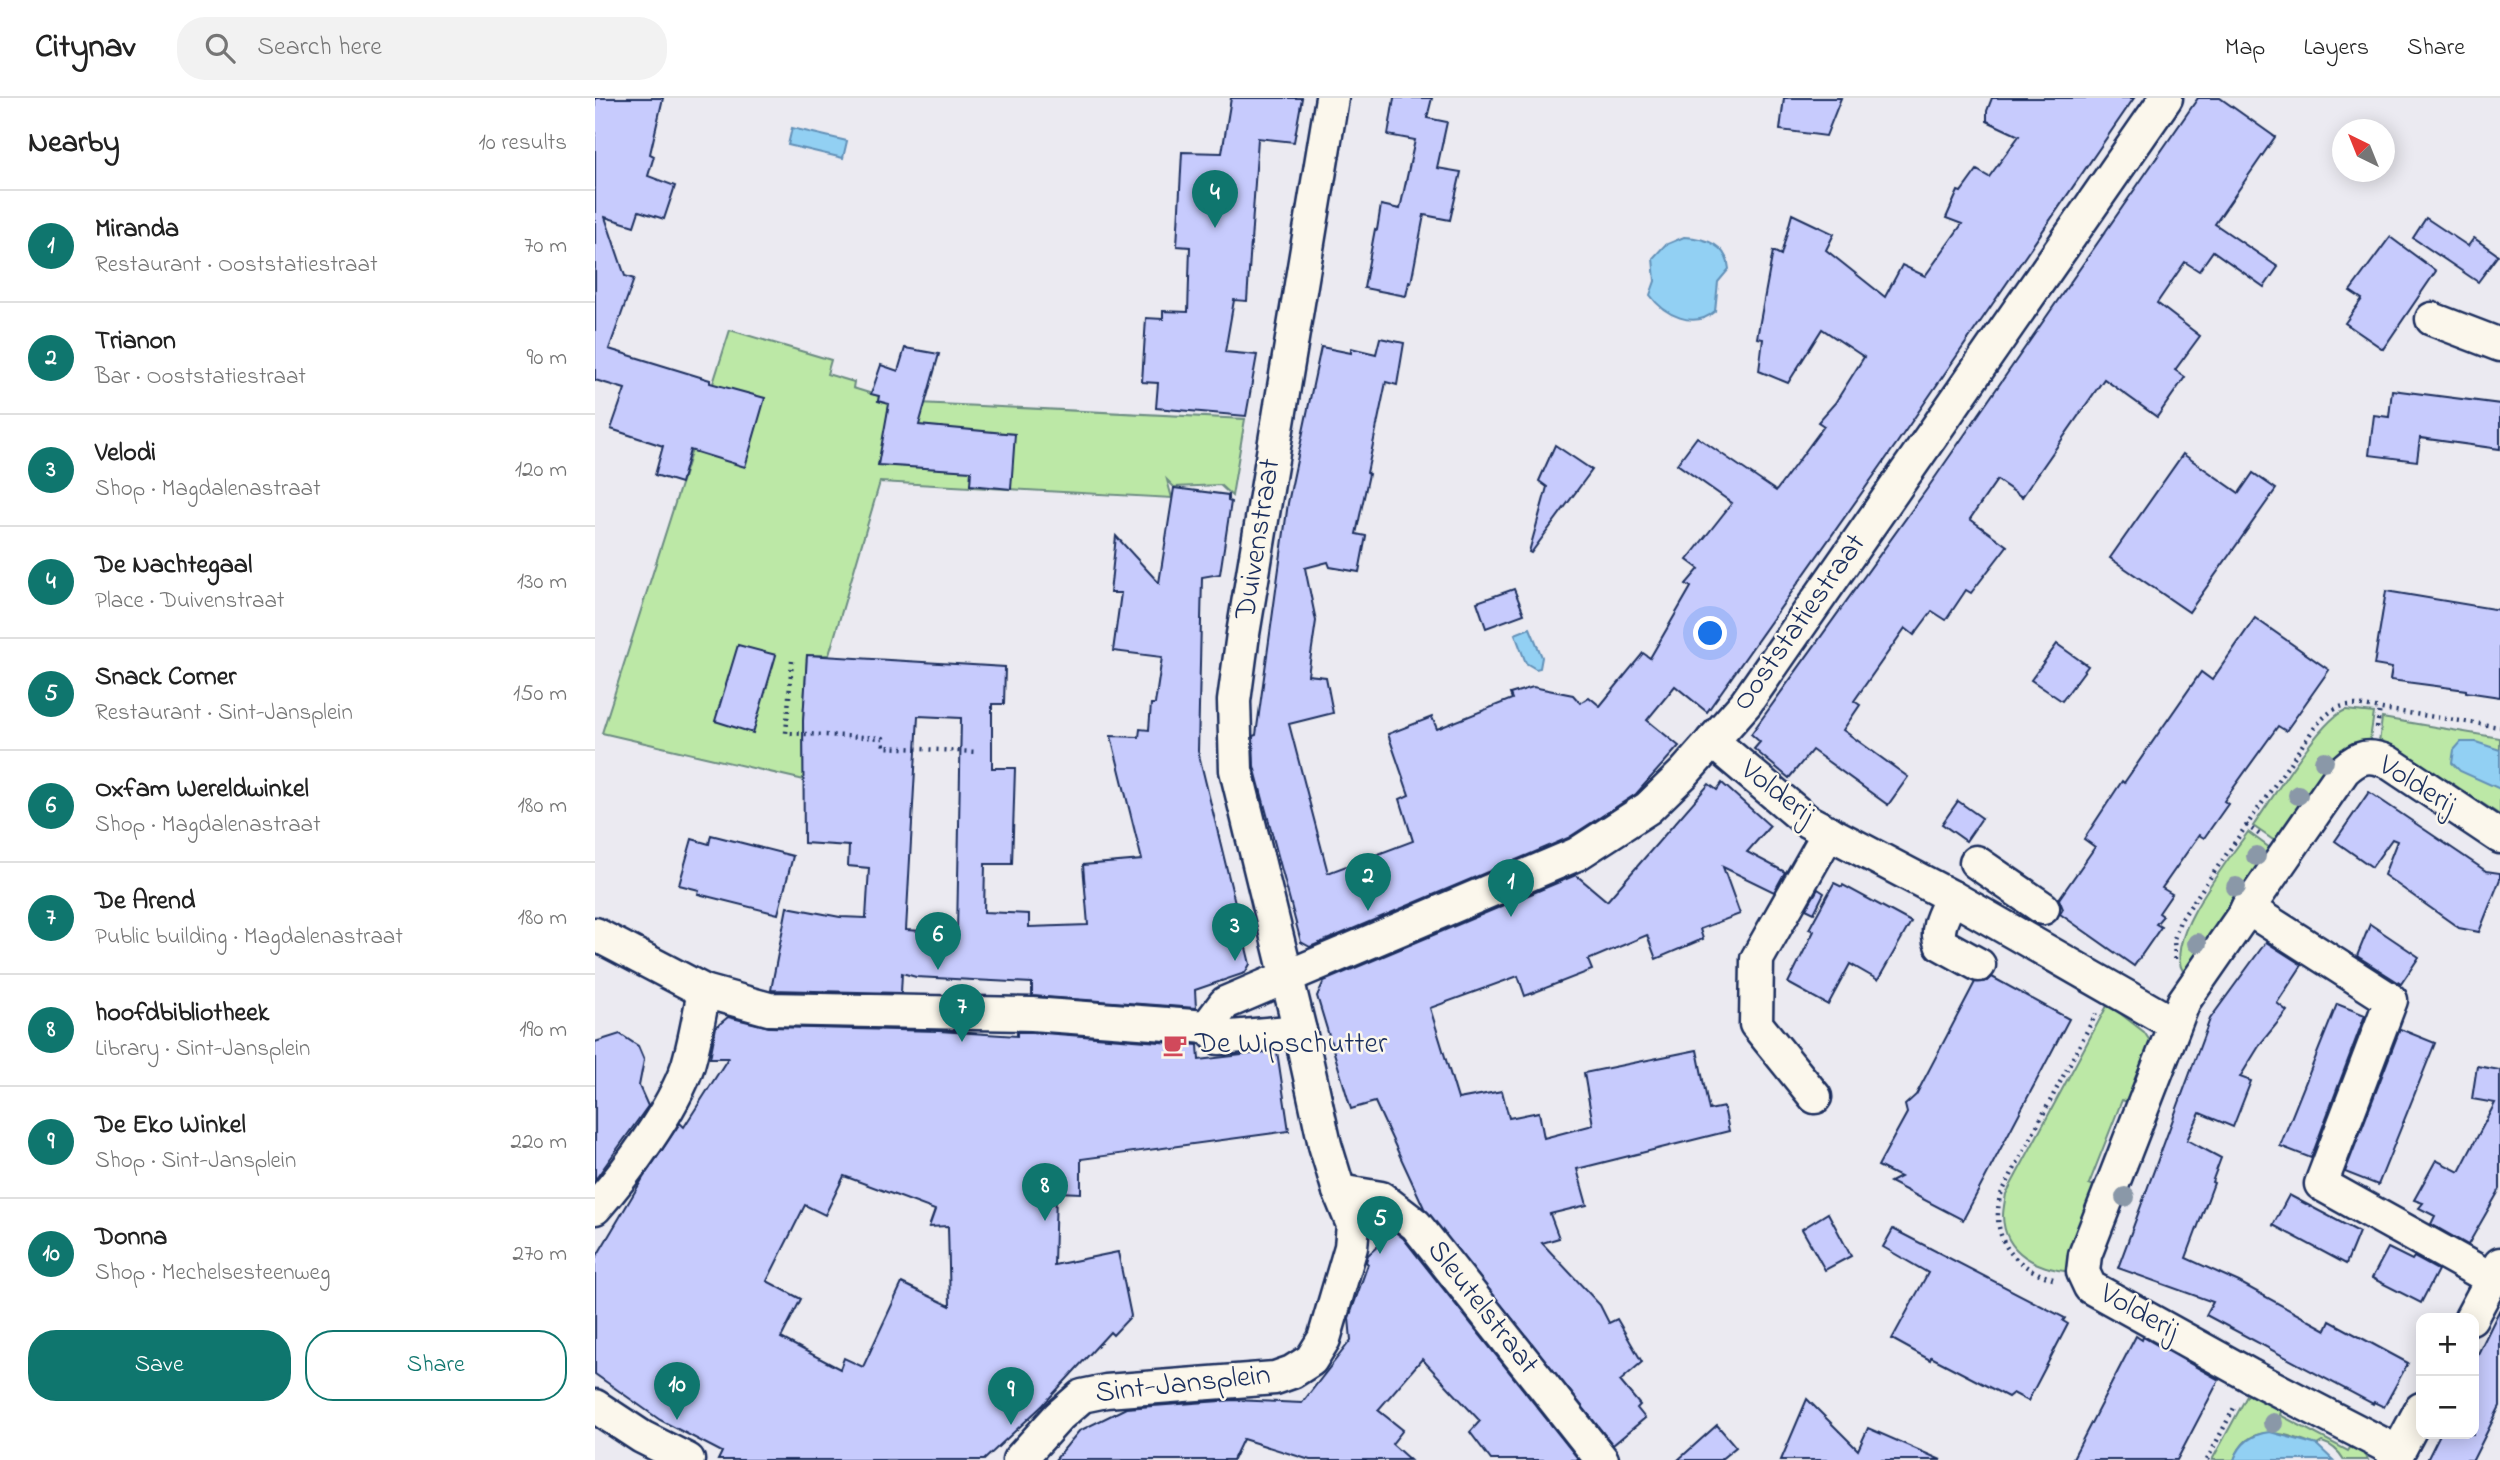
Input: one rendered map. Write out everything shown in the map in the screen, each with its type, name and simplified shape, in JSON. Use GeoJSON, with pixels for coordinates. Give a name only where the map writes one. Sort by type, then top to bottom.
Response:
{"type":"FeatureCollection","features":[{"type":"Feature","properties":{"kind":"street","name":"Duivenstraat"},"geometry":{"type":"LineString","coordinates":[[1300,1031],[1236,770],[1234,701],[1332,98]]}},
{"type":"Feature","properties":{"kind":"street","name":"Ooststatiestraat"},"geometry":{"type":"LineString","coordinates":[[1207,1027],[1225,1003],[1577,854],[1649,808],[1684,773],[1745,703],[2166,98]]}},
{"type":"Feature","properties":{"kind":"street"},"geometry":{"type":"LineString","coordinates":[[2432,319],[2500,345]]}},
{"type":"Feature","properties":{"kind":"street","name":"Volderij"},"geometry":{"type":"LineString","coordinates":[[1712,741],[1798,815],[1952,897]]}},
{"type":"Feature","properties":{"kind":"street","name":"Volderij"},"geometry":{"type":"LineString","coordinates":[[2396,1456],[2090,1287],[2085,1279],[2085,1255],[2174,1024],[2189,992],[2344,770],[2362,757],[2372,756],[2388,762],[2500,837]]}},
{"type":"Feature","properties":{"kind":"street"},"geometry":{"type":"LineString","coordinates":[[1815,1097],[1756,1024],[1757,958],[1837,836]]}},
{"type":"Feature","properties":{"kind":"street"},"geometry":{"type":"LineString","coordinates":[[1976,862],[2043,908]]}},
{"type":"Feature","properties":{"kind":"street"},"geometry":{"type":"LineString","coordinates":[[1979,965],[1941,944],[1938,938],[1939,928],[1952,897],[2174,1024]]}},
{"type":"Feature","properties":{"kind":"street"},"geometry":{"type":"LineString","coordinates":[[2247,908],[2391,1000],[2321,1185],[2496,1272],[2474,1313]]}},
{"type":"Feature","properties":{"kind":"street"},"geometry":{"type":"LineString","coordinates":[[595,934],[704,991],[769,1009],[1032,1014],[1207,1027],[1219,1038],[1300,1031]]}},
{"type":"Feature","properties":{"kind":"street"},"geometry":{"type":"LineString","coordinates":[[595,1208],[617,1184],[672,1100],[687,1067],[704,991]]}},
{"type":"Feature","properties":{"kind":"street","name":"Sint-Jansplein"},"geometry":{"type":"LineString","coordinates":[[1019,1460],[1059,1416],[1082,1396],[1106,1391],[1275,1378],[1292,1372],[1311,1360],[1324,1339],[1351,1247],[1353,1225],[1339,1191],[1325,1144],[1300,1031]]}},
{"type":"Feature","properties":{"kind":"street","name":"Sleutelstraat"},"geometry":{"type":"LineString","coordinates":[[1339,1191],[1381,1198],[1416,1225],[1602,1460]]}},
{"type":"Feature","properties":{"kind":"street"},"geometry":{"type":"LineString","coordinates":[[595,1406],[642,1437],[688,1460]]}},
{"type":"Feature","properties":{"kind":"street"},"geometry":{"type":"LineString","coordinates":[[2396,1456],[2416,1418]]}},
{"type":"Feature","properties":{"kind":"path"},"geometry":{"type":"LineString","coordinates":[[792,661],[786,733],[883,738],[884,747],[977,752]]}},
{"type":"Feature","properties":{"kind":"path"},"geometry":{"type":"LineString","coordinates":[[2085,1279],[2052,1279],[2022,1264],[2008,1250],[2001,1237],[1997,1210],[2000,1196],[2110,988]]}},
{"type":"Feature","properties":{"kind":"path"},"geometry":{"type":"LineString","coordinates":[[2207,1460],[2251,1376]]}},
{"type":"Feature","properties":{"kind":"green space"},"geometry":{"type":"Polygon","coordinates":[[[730,330],[831,360],[827,374],[854,382],[853,388],[879,396],[878,401],[1245,419],[1232,496],[1220,485],[1174,487],[1167,480],[1172,498],[880,482],[829,655],[807,655],[803,721],[804,780],[602,733],[730,330]]]}},
{"type":"Feature","properties":{"kind":"green space"},"geometry":{"type":"Polygon","coordinates":[[[2346,710],[2374,713],[2369,746],[2279,844],[2253,826],[2311,743],[2336,716],[2346,710]]]}},
{"type":"Feature","properties":{"kind":"green space"},"geometry":{"type":"Polygon","coordinates":[[[2382,718],[2500,738],[2500,815],[2450,782],[2379,744],[2382,718]]]}},
{"type":"Feature","properties":{"kind":"green space"},"geometry":{"type":"Polygon","coordinates":[[[2248,832],[2274,851],[2188,972],[2183,971],[2179,957],[2190,921],[2214,880],[2248,832]]]}},
{"type":"Feature","properties":{"kind":"green space"},"geometry":{"type":"Polygon","coordinates":[[[2108,1004],[2144,1032],[2152,1044],[2132,1104],[2122,1100],[2089,1184],[2099,1188],[2071,1272],[2036,1263],[2017,1250],[2005,1229],[2003,1216],[2006,1194],[2108,1004]]]}},
{"type":"Feature","properties":{"kind":"green space"},"geometry":{"type":"Polygon","coordinates":[[[2248,1394],[2281,1411],[2280,1415],[2348,1451],[2353,1443],[2364,1451],[2368,1460],[2344,1460],[2326,1443],[2317,1445],[2270,1433],[2249,1439],[2234,1460],[2212,1460],[2248,1394]]]}},
{"type":"Feature","properties":{"kind":"water"},"geometry":{"type":"Polygon","coordinates":[[[792,128],[847,141],[843,158],[788,145],[792,128]]]}},
{"type":"Feature","properties":{"kind":"water"},"geometry":{"type":"Polygon","coordinates":[[[1684,237],[1714,244],[1727,260],[1729,269],[1718,282],[1715,311],[1707,317],[1689,320],[1680,318],[1663,309],[1650,295],[1655,281],[1653,258],[1665,245],[1684,237]]]}},
{"type":"Feature","properties":{"kind":"water"},"geometry":{"type":"Polygon","coordinates":[[[1530,628],[1542,657],[1540,668],[1536,669],[1526,663],[1515,634],[1530,628]]]}},
{"type":"Feature","properties":{"kind":"water"},"geometry":{"type":"Polygon","coordinates":[[[2461,742],[2476,742],[2500,750],[2500,789],[2460,771],[2452,763],[2454,750],[2461,742]]]}},
{"type":"Feature","properties":{"kind":"water"},"geometry":{"type":"Polygon","coordinates":[[[2270,1432],[2317,1445],[2333,1460],[2234,1460],[2247,1440],[2270,1432]]]}},
{"type":"Feature","properties":{"kind":"building"},"geometry":{"type":"Polygon","coordinates":[[[595,98],[663,98],[650,154],[654,156],[648,176],[675,186],[664,219],[639,211],[634,226],[605,217],[625,276],[634,279],[609,349],[710,380],[710,383],[765,398],[745,467],[690,450],[681,483],[655,475],[663,446],[611,429],[625,389],[595,380],[595,98]]]}},
{"type":"Feature","properties":{"kind":"building"},"geometry":{"type":"Polygon","coordinates":[[[1231,98],[1302,98],[1294,142],[1258,138],[1247,301],[1234,300],[1225,352],[1257,355],[1246,416],[1156,408],[1158,383],[1142,382],[1146,318],[1163,319],[1163,311],[1188,312],[1190,247],[1177,246],[1182,152],[1222,153],[1231,98]]]}},
{"type":"Feature","properties":{"kind":"building"},"geometry":{"type":"Polygon","coordinates":[[[1394,98],[1432,98],[1427,118],[1447,122],[1437,168],[1461,172],[1450,220],[1424,215],[1406,296],[1364,288],[1381,205],[1400,209],[1415,140],[1388,135],[1394,98]]]}},
{"type":"Feature","properties":{"kind":"building"},"geometry":{"type":"Polygon","coordinates":[[[1784,98],[1841,98],[1826,136],[1780,130],[1784,98]]]}},
{"type":"Feature","properties":{"kind":"building"},"geometry":{"type":"Polygon","coordinates":[[[1992,98],[2134,98],[1897,443],[1707,712],[1675,686],[1647,720],[1679,746],[1636,794],[1568,838],[1310,947],[1301,942],[1254,766],[1253,736],[1256,735],[1288,503],[1321,347],[1351,353],[1351,348],[1376,354],[1380,338],[1404,343],[1397,385],[1386,382],[1367,473],[1369,474],[1356,534],[1366,536],[1359,572],[1330,567],[1328,562],[1305,568],[1316,621],[1308,675],[1326,677],[1333,713],[1289,724],[1328,873],[1413,841],[1400,799],[1409,795],[1388,734],[1432,717],[1437,729],[1512,699],[1510,694],[1533,687],[1573,695],[1580,703],[1589,697],[1600,706],[1643,653],[1650,658],[1691,587],[1686,584],[1699,569],[1687,560],[1732,503],[1677,464],[1697,437],[1776,491],[1824,426],[1818,422],[1835,403],[1864,357],[1822,329],[1788,383],[1759,371],[1763,339],[1757,338],[1773,251],[1781,255],[1792,214],[1834,234],[1826,250],[1885,297],[1902,265],[1925,276],[1962,224],[1946,218],[1958,191],[1961,192],[1977,170],[1989,177],[2019,136],[1987,121],[1987,111],[1992,98]]]}},
{"type":"Feature","properties":{"kind":"building"},"geometry":{"type":"Polygon","coordinates":[[[2198,98],[2220,98],[2275,137],[2215,224],[2278,267],[2264,287],[2213,251],[2199,271],[2185,262],[2157,303],[2200,336],[2175,370],[2185,377],[2157,417],[2104,379],[2022,497],[1997,480],[1970,519],[2007,546],[1971,593],[1966,590],[1946,620],[1932,611],[1914,635],[1905,628],[1854,701],[1860,705],[1843,730],[1908,777],[1888,805],[1812,750],[1789,778],[1754,749],[1760,742],[1751,734],[1927,489],[2198,98]]]}},
{"type":"Feature","properties":{"kind":"building"},"geometry":{"type":"Polygon","coordinates":[[[2426,218],[2468,246],[2474,238],[2498,255],[2478,282],[2413,238],[2426,218]]]}},
{"type":"Feature","properties":{"kind":"building"},"geometry":{"type":"Polygon","coordinates":[[[2390,237],[2436,271],[2383,349],[2345,323],[2362,299],[2350,291],[2390,237]]]}},
{"type":"Feature","properties":{"kind":"building"},"geometry":{"type":"Polygon","coordinates":[[[905,348],[939,354],[919,425],[1015,434],[1011,489],[970,485],[971,471],[878,465],[889,404],[878,401],[879,396],[871,394],[881,365],[898,371],[905,348]]]}},
{"type":"Feature","properties":{"kind":"building"},"geometry":{"type":"Polygon","coordinates":[[[2392,390],[2500,404],[2500,449],[2420,438],[2417,461],[2369,455],[2374,415],[2389,417],[2392,390]]]}},
{"type":"Feature","properties":{"kind":"building"},"geometry":{"type":"Polygon","coordinates":[[[1555,445],[1592,470],[1531,553],[1529,552],[1547,487],[1539,481],[1555,445]]]}},
{"type":"Feature","properties":{"kind":"building"},"geometry":{"type":"Polygon","coordinates":[[[2183,454],[2239,493],[2253,473],[2276,489],[2189,612],[2110,558],[2183,454]]]}},
{"type":"Feature","properties":{"kind":"building"},"geometry":{"type":"Polygon","coordinates":[[[1174,488],[1228,495],[1228,501],[1231,502],[1220,574],[1202,577],[1198,751],[1250,964],[1245,973],[1195,990],[1196,1008],[1032,996],[1032,983],[916,977],[902,973],[901,993],[771,990],[787,907],[840,917],[866,918],[869,868],[848,866],[849,846],[804,843],[803,721],[807,655],[1005,667],[1004,704],[992,704],[992,768],[1015,768],[1012,864],[985,864],[984,912],[1029,914],[1029,927],[1088,925],[1083,865],[1142,860],[1111,736],[1139,737],[1140,729],[1149,730],[1151,704],[1155,704],[1162,657],[1113,651],[1121,593],[1110,593],[1116,536],[1159,583],[1174,488]],[[918,716],[906,930],[957,933],[961,718],[918,716]]]}},
{"type":"Feature","properties":{"kind":"building"},"geometry":{"type":"Polygon","coordinates":[[[1514,589],[1524,614],[1486,628],[1477,602],[1514,589]]]}},
{"type":"Feature","properties":{"kind":"building"},"geometry":{"type":"Polygon","coordinates":[[[2386,591],[2500,610],[2500,697],[2390,680],[2392,668],[2374,665],[2386,591]]]}},
{"type":"Feature","properties":{"kind":"building"},"geometry":{"type":"Polygon","coordinates":[[[2255,618],[2329,670],[2286,731],[2278,726],[2224,801],[2228,804],[2204,838],[2199,835],[2162,888],[2172,894],[2159,913],[2163,916],[2156,924],[2161,927],[2134,966],[2060,914],[2063,909],[2059,899],[2095,847],[2084,839],[2122,781],[2124,783],[2201,672],[2212,680],[2255,618]]]}},
{"type":"Feature","properties":{"kind":"building"},"geometry":{"type":"Polygon","coordinates":[[[2057,644],[2088,666],[2062,701],[2031,680],[2057,644]]]}},
{"type":"Feature","properties":{"kind":"building"},"geometry":{"type":"Polygon","coordinates":[[[738,645],[776,655],[753,733],[715,721],[738,645]]]}},
{"type":"Feature","properties":{"kind":"building"},"geometry":{"type":"Polygon","coordinates":[[[1722,783],[1770,826],[1747,852],[1785,872],[1774,892],[1723,867],[1740,914],[1700,929],[1703,939],[1656,959],[1647,935],[1588,960],[1592,970],[1525,996],[1518,976],[1430,1008],[1458,1099],[1502,1091],[1509,1118],[1539,1112],[1544,1138],[1593,1125],[1584,1073],[1697,1050],[1709,1110],[1724,1107],[1729,1131],[1577,1169],[1587,1205],[1550,1214],[1559,1238],[1542,1243],[1600,1305],[1609,1323],[1617,1319],[1642,1362],[1620,1381],[1640,1405],[1637,1408],[1645,1418],[1613,1445],[1424,1208],[1375,1102],[1351,1109],[1317,996],[1324,981],[1576,875],[1607,901],[1709,784],[1717,790],[1722,783]]]}},
{"type":"Feature","properties":{"kind":"building"},"geometry":{"type":"Polygon","coordinates":[[[2369,792],[2486,871],[2500,873],[2479,932],[2459,928],[2384,875],[2397,841],[2392,839],[2372,867],[2335,841],[2369,792]]]}},
{"type":"Feature","properties":{"kind":"building"},"geometry":{"type":"Polygon","coordinates":[[[1958,801],[1982,818],[1966,841],[1942,824],[1958,801]]]}},
{"type":"Feature","properties":{"kind":"building"},"geometry":{"type":"Polygon","coordinates":[[[711,835],[793,856],[778,914],[698,894],[699,890],[679,885],[692,839],[709,844],[711,835]]]}},
{"type":"Feature","properties":{"kind":"building"},"geometry":{"type":"Polygon","coordinates":[[[1834,883],[1842,887],[1843,885],[1911,922],[1878,980],[1850,964],[1828,1005],[1788,983],[1814,931],[1809,929],[1834,883]]]}},
{"type":"Feature","properties":{"kind":"building"},"geometry":{"type":"Polygon","coordinates":[[[1818,889],[1824,893],[1814,913],[1806,909],[1818,889]]]}},
{"type":"Feature","properties":{"kind":"building"},"geometry":{"type":"Polygon","coordinates":[[[2370,924],[2419,957],[2401,984],[2357,956],[2370,924]]]}},
{"type":"Feature","properties":{"kind":"building"},"geometry":{"type":"Polygon","coordinates":[[[2266,942],[2302,965],[2277,1003],[2287,1011],[2261,1043],[2240,1077],[2251,1081],[2233,1127],[2200,1113],[2187,1140],[2221,1158],[2186,1258],[2239,1282],[2326,1330],[2330,1321],[2408,1363],[2384,1407],[2374,1402],[2373,1404],[2206,1315],[2213,1302],[2118,1268],[2210,1019],[2266,942]]]}},
{"type":"Feature","properties":{"kind":"building"},"geometry":{"type":"Polygon","coordinates":[[[1992,977],[2069,1019],[1963,1220],[1890,1182],[1900,1177],[1878,1166],[1907,1113],[1905,1105],[1916,1095],[1975,982],[1988,981],[1992,977]]]}},
{"type":"Feature","properties":{"kind":"building"},"geometry":{"type":"Polygon","coordinates":[[[2337,1004],[2365,1015],[2311,1158],[2280,1146],[2337,1004]]]}},
{"type":"Feature","properties":{"kind":"building"},"geometry":{"type":"Polygon","coordinates":[[[728,1017],[769,1027],[939,1031],[1017,1036],[1017,1032],[1031,1032],[1198,1045],[1199,1060],[1277,1051],[1289,1131],[1081,1159],[1081,1193],[1056,1192],[1054,1265],[1118,1252],[1131,1316],[1113,1335],[1110,1332],[1043,1405],[984,1460],[718,1460],[722,1452],[660,1420],[595,1374],[595,1259],[643,1178],[680,1123],[684,1127],[728,1058],[710,1058],[716,1027],[728,1017]],[[844,1176],[825,1215],[805,1205],[767,1281],[801,1299],[781,1338],[840,1369],[844,1358],[863,1367],[902,1283],[950,1306],[948,1226],[929,1227],[935,1210],[844,1176]]]}},
{"type":"Feature","properties":{"kind":"building"},"geometry":{"type":"Polygon","coordinates":[[[2400,1029],[2435,1043],[2378,1185],[2345,1172],[2400,1029]]]}},
{"type":"Feature","properties":{"kind":"building"},"geometry":{"type":"Polygon","coordinates":[[[620,1034],[638,1046],[644,1060],[639,1086],[648,1106],[595,1180],[595,1042],[620,1034]]]}},
{"type":"Feature","properties":{"kind":"building"},"geometry":{"type":"Polygon","coordinates":[[[2477,1066],[2500,1070],[2500,1189],[2468,1245],[2431,1224],[2435,1216],[2419,1208],[2423,1203],[2414,1200],[2436,1160],[2459,1172],[2495,1103],[2472,1099],[2477,1066]]]}},
{"type":"Feature","properties":{"kind":"building"},"geometry":{"type":"Polygon","coordinates":[[[2289,1195],[2359,1232],[2346,1264],[2273,1225],[2289,1195]]]}},
{"type":"Feature","properties":{"kind":"building"},"geometry":{"type":"Polygon","coordinates":[[[1828,1213],[1851,1256],[1825,1270],[1802,1229],[1828,1213]]]}},
{"type":"Feature","properties":{"kind":"building"},"geometry":{"type":"Polygon","coordinates":[[[1893,1229],[2065,1318],[2063,1321],[2068,1324],[2028,1401],[2013,1393],[2008,1397],[1892,1339],[1928,1273],[1883,1247],[1893,1229]]]}},
{"type":"Feature","properties":{"kind":"building"},"geometry":{"type":"Polygon","coordinates":[[[1394,1231],[1403,1238],[1579,1460],[1491,1460],[1470,1432],[1480,1421],[1422,1359],[1378,1410],[1403,1430],[1392,1444],[1410,1460],[1310,1460],[1243,1439],[1233,1460],[1055,1460],[1079,1431],[1126,1408],[1234,1400],[1302,1403],[1351,1340],[1349,1318],[1368,1264],[1368,1255],[1394,1231]]]}},
{"type":"Feature","properties":{"kind":"building"},"geometry":{"type":"Polygon","coordinates":[[[2388,1248],[2412,1260],[2414,1257],[2438,1270],[2421,1303],[2372,1278],[2388,1248]]]}},
{"type":"Feature","properties":{"kind":"building"},"geometry":{"type":"Polygon","coordinates":[[[2500,1309],[2500,1406],[2473,1460],[2427,1460],[2438,1439],[2479,1439],[2479,1352],[2500,1309]]]}},
{"type":"Feature","properties":{"kind":"building"},"geometry":{"type":"Polygon","coordinates":[[[2136,1336],[2142,1340],[2143,1337],[2219,1380],[2177,1460],[2072,1460],[2136,1336]]]}},
{"type":"Feature","properties":{"kind":"building"},"geometry":{"type":"Polygon","coordinates":[[[1807,1399],[1858,1450],[1868,1428],[1941,1460],[1781,1460],[1807,1399]]]}},
{"type":"Feature","properties":{"kind":"building"},"geometry":{"type":"Polygon","coordinates":[[[1717,1425],[1736,1447],[1720,1460],[1678,1460],[1717,1425]]]}},
{"type":"Feature","properties":{"kind":"place","name":"De Nachtegaal"},"geometry":{"type":"Point","coordinates":[1215,228]}},
{"type":"Feature","properties":{"kind":"place","name":"Trianon"},"geometry":{"type":"Point","coordinates":[1368,911]}},
{"type":"Feature","properties":{"kind":"place","name":"Miranda"},"geometry":{"type":"Point","coordinates":[1511,917]}},
{"type":"Feature","properties":{"kind":"place","name":"Velodi"},"geometry":{"type":"Point","coordinates":[1235,961]}},
{"type":"Feature","properties":{"kind":"place","name":"Oxfam Wereldwinkel"},"geometry":{"type":"Point","coordinates":[938,970]}},
{"type":"Feature","properties":{"kind":"place","name":"De Arend"},"geometry":{"type":"Point","coordinates":[962,1042]}},
{"type":"Feature","properties":{"kind":"place","name":"De Wipschutter"},"geometry":{"type":"Point","coordinates":[1175,1045]}},
{"type":"Feature","properties":{"kind":"place","name":"hoofdbibliotheek"},"geometry":{"type":"Point","coordinates":[1045,1221]}},
{"type":"Feature","properties":{"kind":"place","name":"Snack Corner"},"geometry":{"type":"Point","coordinates":[1380,1254]}},
{"type":"Feature","properties":{"kind":"place","name":"Donna"},"geometry":{"type":"Point","coordinates":[677,1420]}},
{"type":"Feature","properties":{"kind":"place","name":"De Eko Winkel"},"geometry":{"type":"Point","coordinates":[1011,1425]}}]}
